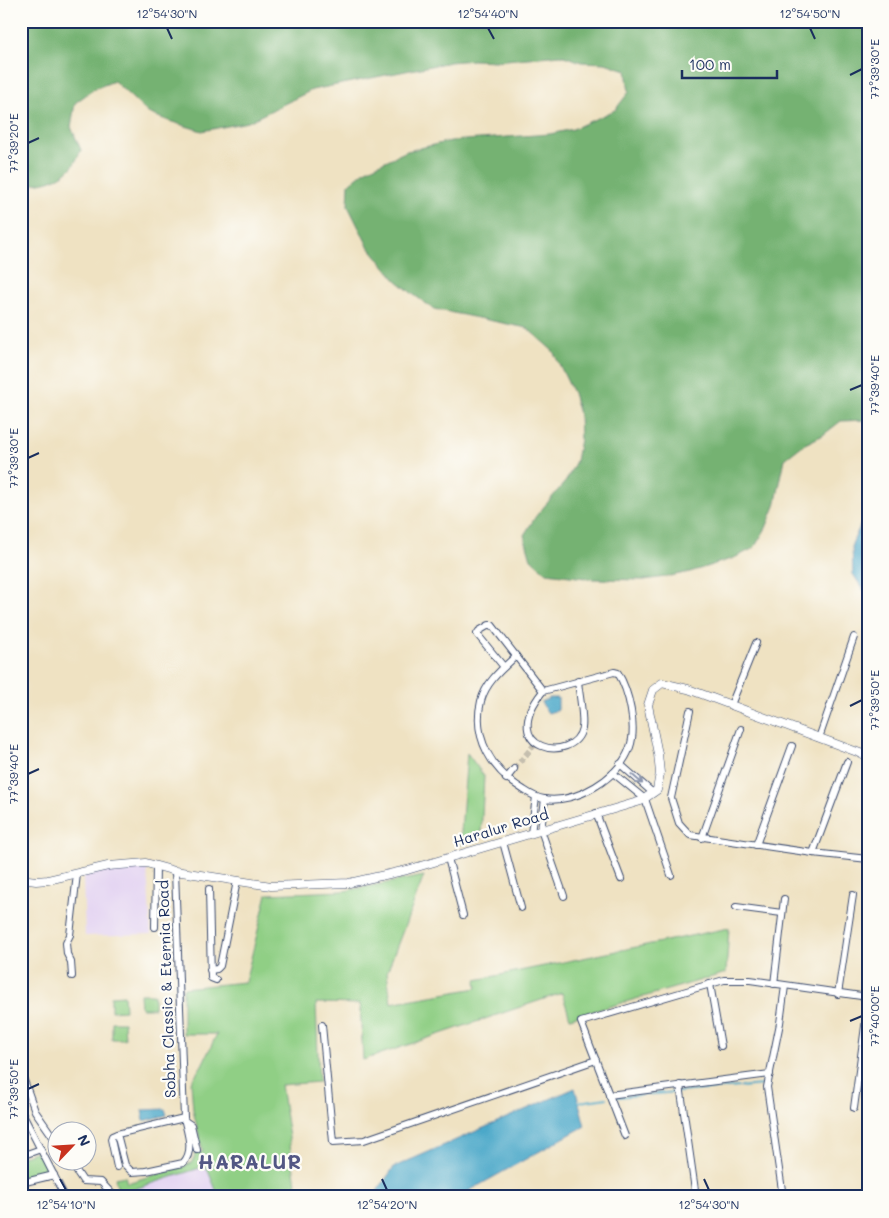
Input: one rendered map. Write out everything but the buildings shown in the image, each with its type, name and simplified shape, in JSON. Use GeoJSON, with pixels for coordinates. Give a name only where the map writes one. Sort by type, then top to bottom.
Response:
{"type":"FeatureCollection","features":[{"type":"Feature","properties":{"kind":"street"},"geometry":{"type":"LineString","coordinates":[[504,667],[478,634],[479,631],[489,625],[492,626],[543,690]]}},
{"type":"Feature","properties":{"kind":"street"},"geometry":{"type":"LineString","coordinates":[[819,738],[854,637]]}},
{"type":"Feature","properties":{"kind":"street"},"geometry":{"type":"LineString","coordinates":[[731,705],[756,643]]}},
{"type":"Feature","properties":{"kind":"street"},"geometry":{"type":"LineString","coordinates":[[516,656],[488,684],[481,700],[479,720],[482,741],[492,763],[506,778],[536,797],[544,799],[574,796],[592,788],[613,773],[630,747],[632,724],[630,708],[622,680],[618,673],[614,672],[578,681],[543,690],[532,704],[527,724],[529,735],[535,743],[550,749],[560,748],[571,743],[578,736],[582,727],[578,681]]}},
{"type":"Feature","properties":{"kind":"street"},"geometry":{"type":"LineString","coordinates":[[620,764],[653,793],[656,790],[660,773],[648,705],[653,690],[662,683],[688,689],[868,756]]}},
{"type":"Feature","properties":{"kind":"street"},"geometry":{"type":"LineString","coordinates":[[690,711],[671,798],[679,823],[690,835],[868,859]]}},
{"type":"Feature","properties":{"kind":"street"},"geometry":{"type":"LineString","coordinates":[[702,838],[741,729]]}},
{"type":"Feature","properties":{"kind":"street"},"geometry":{"type":"LineString","coordinates":[[756,844],[792,746]]}},
{"type":"Feature","properties":{"kind":"street"},"geometry":{"type":"LineString","coordinates":[[813,853],[846,762]]}},
{"type":"Feature","properties":{"kind":"street"},"geometry":{"type":"LineString","coordinates":[[506,778],[514,769]]}},
{"type":"Feature","properties":{"kind":"street"},"geometry":{"type":"LineString","coordinates":[[613,773],[645,799],[671,875]]}},
{"type":"Feature","properties":{"kind":"street","name":"Haralur Road"},"geometry":{"type":"LineString","coordinates":[[21,879],[48,880],[108,866],[126,863],[146,863],[176,871],[271,886],[349,883],[407,870],[642,801],[653,793]]}},
{"type":"Feature","properties":{"kind":"street"},"geometry":{"type":"LineString","coordinates":[[531,833],[536,797]]}},
{"type":"Feature","properties":{"kind":"street"},"geometry":{"type":"LineString","coordinates":[[544,799],[541,830],[564,896]]}},
{"type":"Feature","properties":{"kind":"street"},"geometry":{"type":"LineString","coordinates":[[596,814],[621,879]]}},
{"type":"Feature","properties":{"kind":"street"},"geometry":{"type":"LineString","coordinates":[[503,842],[521,908]]}},
{"type":"Feature","properties":{"kind":"street"},"geometry":{"type":"LineString","coordinates":[[448,858],[463,915]]}},
{"type":"Feature","properties":{"kind":"street"},"geometry":{"type":"LineString","coordinates":[[154,928],[156,866]]}},
{"type":"Feature","properties":{"kind":"street","name":"Sobha Classic & Eternia Road"},"geometry":{"type":"LineString","coordinates":[[117,1134],[127,1168],[132,1172],[183,1163],[186,1161],[190,1150],[184,1119],[176,871]]}},
{"type":"Feature","properties":{"kind":"street"},"geometry":{"type":"LineString","coordinates":[[72,976],[72,962],[67,955],[66,943],[70,935],[77,874]]}},
{"type":"Feature","properties":{"kind":"street"},"geometry":{"type":"LineString","coordinates":[[210,970],[217,969],[220,966],[237,881]]}},
{"type":"Feature","properties":{"kind":"street"},"geometry":{"type":"LineString","coordinates":[[209,889],[210,970],[211,979],[216,980]]}},
{"type":"Feature","properties":{"kind":"street"},"geometry":{"type":"LineString","coordinates":[[838,994],[853,895]]}},
{"type":"Feature","properties":{"kind":"street"},"geometry":{"type":"LineString","coordinates":[[774,984],[784,899]]}},
{"type":"Feature","properties":{"kind":"street"},"geometry":{"type":"LineString","coordinates":[[736,907],[782,914]]}},
{"type":"Feature","properties":{"kind":"street"},"geometry":{"type":"LineString","coordinates":[[625,1136],[581,1022],[724,980],[737,979],[868,997]]}},
{"type":"Feature","properties":{"kind":"street"},"geometry":{"type":"LineString","coordinates":[[710,984],[721,1046]]}},
{"type":"Feature","properties":{"kind":"street"},"geometry":{"type":"LineString","coordinates":[[783,1197],[767,1087],[780,1023],[785,986]]}},
{"type":"Feature","properties":{"kind":"street"},"geometry":{"type":"LineString","coordinates":[[854,1108],[868,1004]]}},
{"type":"Feature","properties":{"kind":"street"},"geometry":{"type":"LineString","coordinates":[[322,1025],[333,1142],[364,1140],[596,1060]]}},
{"type":"Feature","properties":{"kind":"street"},"geometry":{"type":"LineString","coordinates":[[21,1072],[35,1111],[48,1130]]}},
{"type":"Feature","properties":{"kind":"street"},"geometry":{"type":"LineString","coordinates":[[610,1097],[681,1090],[770,1074]]}},
{"type":"Feature","properties":{"kind":"street"},"geometry":{"type":"LineString","coordinates":[[681,1090],[696,1197]]}},
{"type":"Feature","properties":{"kind":"street"},"geometry":{"type":"LineString","coordinates":[[21,1111],[23,1120],[41,1149],[65,1197]]}},
{"type":"Feature","properties":{"kind":"street"},"geometry":{"type":"LineString","coordinates":[[116,1167],[112,1136],[184,1119],[191,1125],[197,1150]]}},
{"type":"Feature","properties":{"kind":"street"},"geometry":{"type":"LineString","coordinates":[[21,1156],[41,1149]]}},
{"type":"Feature","properties":{"kind":"street"},"geometry":{"type":"LineString","coordinates":[[76,1170],[83,1180],[101,1182],[115,1197]]}},
{"type":"Feature","properties":{"kind":"street"},"geometry":{"type":"LineString","coordinates":[[21,1183],[54,1175]]}},
{"type":"Feature","properties":{"kind":"shaded area"},"geometry":{"type":"Polygon","coordinates":[[[121,868],[147,869],[151,934],[85,936],[83,876],[121,868]]]}},
{"type":"Feature","properties":{"kind":"shaded area"},"geometry":{"type":"Polygon","coordinates":[[[206,1166],[219,1197],[135,1197],[132,1190],[206,1166]]]}},
{"type":"Feature","properties":{"kind":"green space"},"geometry":{"type":"Polygon","coordinates":[[[21,21],[868,21],[868,420],[841,421],[785,459],[775,506],[766,528],[754,548],[734,558],[690,572],[644,580],[593,579],[547,573],[531,559],[524,535],[536,516],[566,481],[576,461],[580,439],[579,414],[573,393],[553,351],[527,328],[434,309],[414,295],[396,280],[368,246],[348,206],[349,184],[366,170],[407,151],[451,141],[550,134],[573,129],[615,110],[629,92],[626,70],[605,63],[581,62],[561,55],[495,61],[450,62],[312,90],[248,122],[202,131],[148,113],[114,81],[94,89],[75,103],[71,127],[81,150],[71,168],[61,176],[48,181],[21,184],[21,21]]]}},
{"type":"Feature","properties":{"kind":"green space"},"geometry":{"type":"Polygon","coordinates":[[[467,753],[484,776],[481,837],[460,845],[467,753]]]}},
{"type":"Feature","properties":{"kind":"green space"},"geometry":{"type":"Polygon","coordinates":[[[424,876],[387,972],[391,1003],[477,988],[476,980],[729,928],[726,973],[570,1018],[562,993],[363,1060],[360,1004],[316,1003],[319,1082],[281,1085],[298,1197],[219,1197],[206,1166],[119,1194],[115,1178],[125,1176],[127,1183],[185,1166],[193,1162],[195,1153],[203,1152],[193,1110],[191,1082],[202,1065],[217,1034],[183,1034],[183,988],[245,982],[267,894],[344,891],[424,876]]]}},
{"type":"Feature","properties":{"kind":"green space"},"geometry":{"type":"Polygon","coordinates":[[[140,994],[154,994],[154,1008],[141,1008],[140,994]]]}},
{"type":"Feature","properties":{"kind":"green space"},"geometry":{"type":"Polygon","coordinates":[[[124,995],[125,1010],[111,1011],[111,996],[124,995]]]}},
{"type":"Feature","properties":{"kind":"green space"},"geometry":{"type":"Polygon","coordinates":[[[112,1022],[124,1022],[125,1039],[112,1039],[112,1022]]]}},
{"type":"Feature","properties":{"kind":"green space"},"geometry":{"type":"Polygon","coordinates":[[[40,1150],[51,1173],[21,1181],[21,1157],[40,1150]]]}},
{"type":"Feature","properties":{"kind":"water"},"geometry":{"type":"Polygon","coordinates":[[[868,508],[868,597],[853,574],[852,544],[868,508]]]}},
{"type":"Feature","properties":{"kind":"water"},"geometry":{"type":"Polygon","coordinates":[[[550,698],[558,698],[558,710],[548,713],[541,702],[550,698]]]}},
{"type":"Feature","properties":{"kind":"water"},"geometry":{"type":"Polygon","coordinates":[[[575,1088],[585,1126],[458,1197],[373,1197],[394,1167],[575,1088]]]}},
{"type":"Feature","properties":{"kind":"water"},"geometry":{"type":"Polygon","coordinates":[[[165,1109],[167,1115],[144,1121],[142,1110],[165,1109]]]}},
{"type":"Feature","properties":{"kind":"waterway"},"geometry":{"type":"LineString","coordinates":[[617,1097],[764,1085]]}},
{"type":"Feature","properties":{"kind":"waterway"},"geometry":{"type":"LineString","coordinates":[[579,1102],[607,1098]]}},
{"type":"Feature","properties":{"kind":"tunnel"},"geometry":{"type":"LineString","coordinates":[[514,769],[535,744]]}},
{"type":"Feature","properties":{"kind":"district","name":"HARALUR"},"geometry":{"type":"Point","coordinates":[250,1162]}}]}
